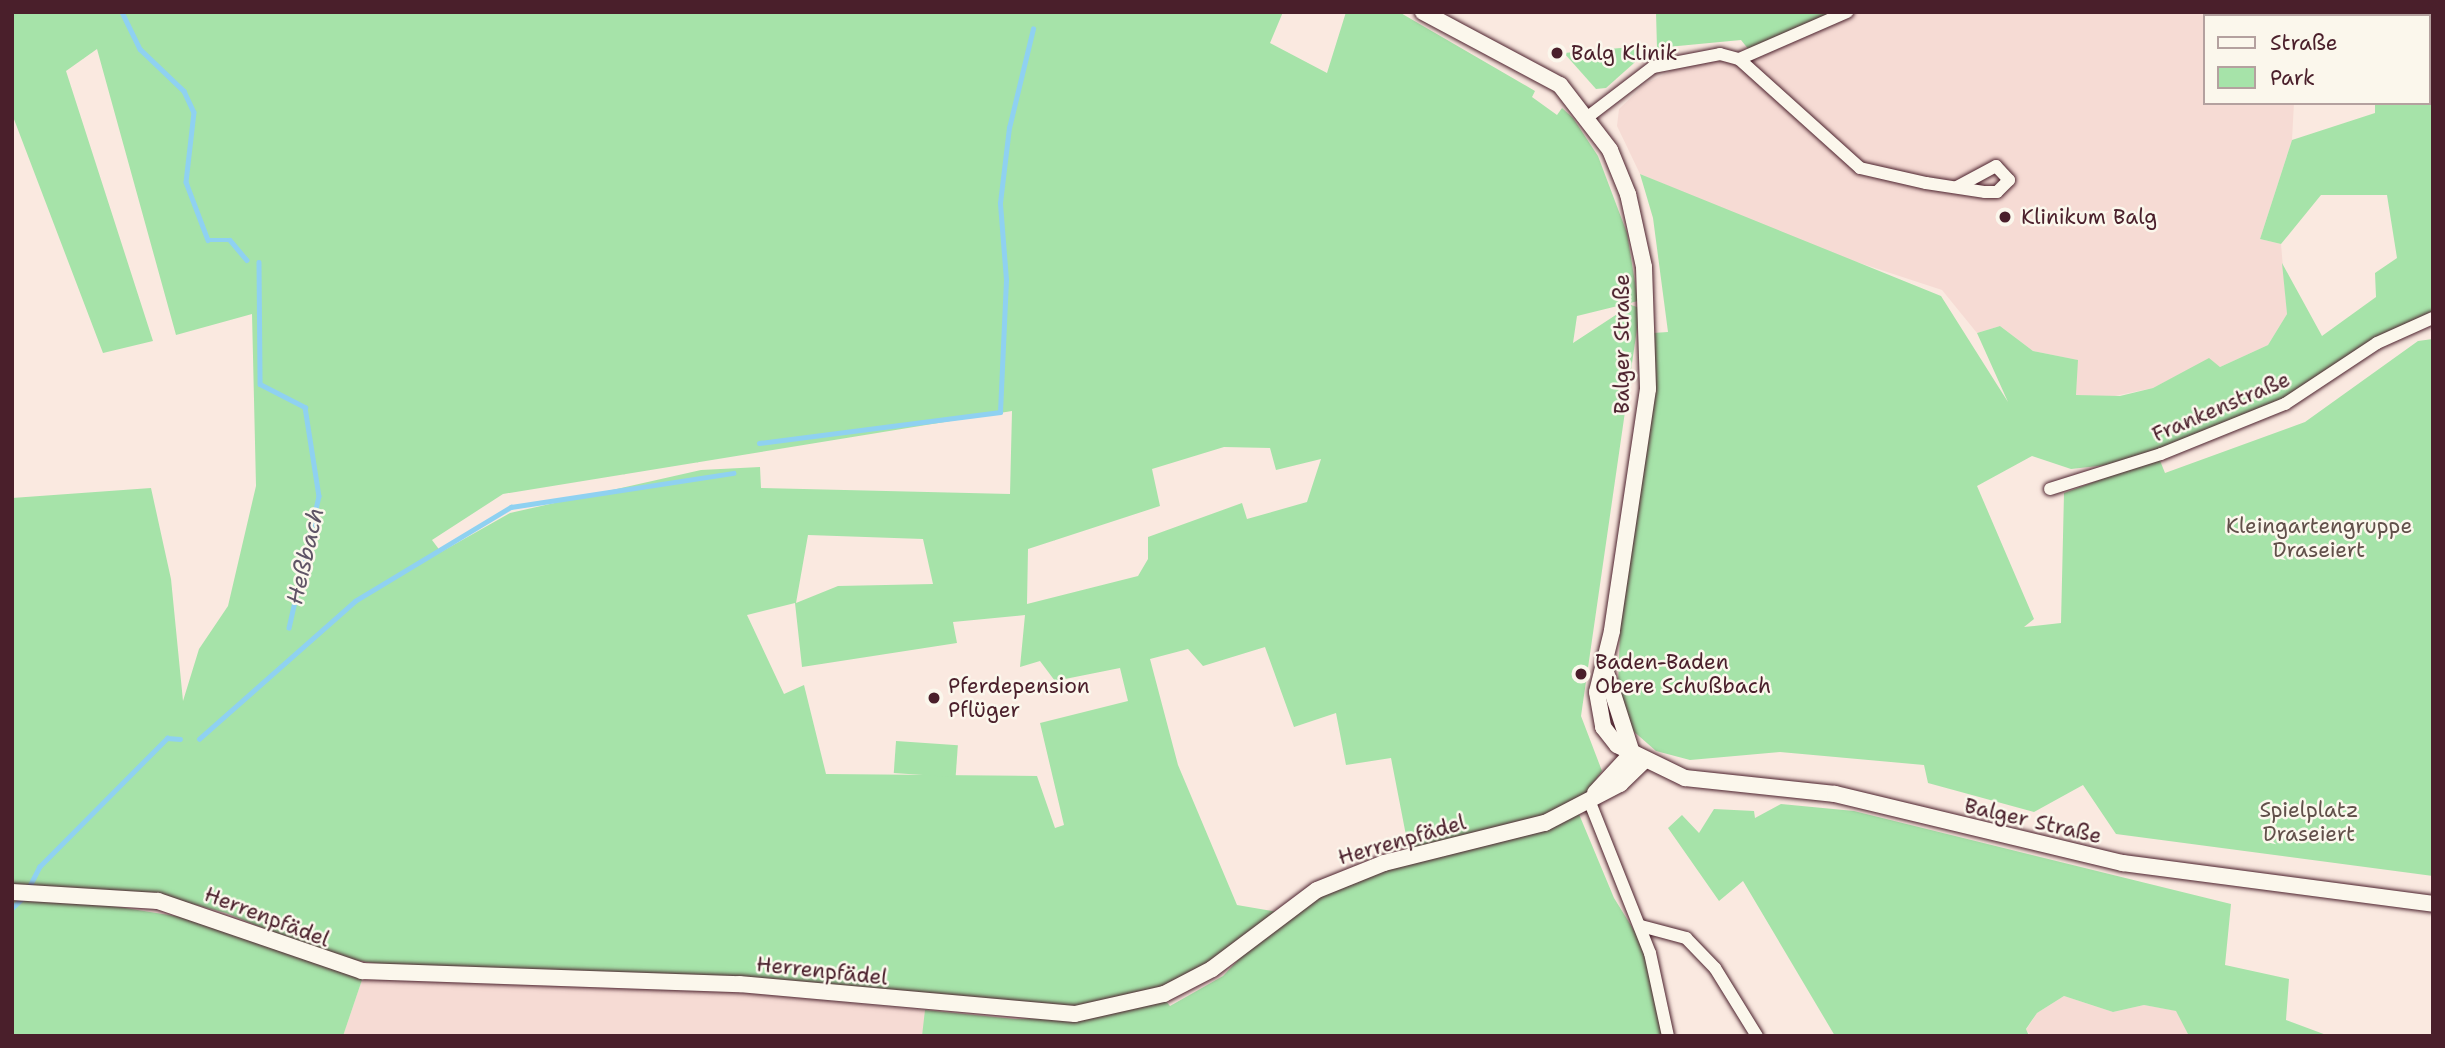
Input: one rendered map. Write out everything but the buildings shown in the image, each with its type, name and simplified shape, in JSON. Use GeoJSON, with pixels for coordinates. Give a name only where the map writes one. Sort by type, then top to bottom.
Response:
{"type":"FeatureCollection","features":[{"type":"Feature","properties":{"kind":"street","name":"Balger Straße"},"geometry":{"type":"LineString","coordinates":[[1423,12],[1541,71],[1588,116],[1628,194],[1648,307],[1648,389],[1604,664],[1597,692],[1604,727],[1637,758],[1685,778],[1885,804],[2123,863],[2433,904]]}},
{"type":"Feature","properties":{"kind":"street"},"geometry":{"type":"LineString","coordinates":[[1588,116],[1653,67],[1685,57],[1739,59],[1847,12]]}},
{"type":"Feature","properties":{"kind":"street"},"geometry":{"type":"LineString","coordinates":[[1739,59],[1860,168],[1957,187]]}},
{"type":"Feature","properties":{"kind":"street","name":"Frankenstraße"},"geometry":{"type":"LineString","coordinates":[[2050,489],[2161,454],[2285,404],[2377,343],[2433,318]]}},
{"type":"Feature","properties":{"kind":"street","name":"Herrenpfädel"},"geometry":{"type":"LineString","coordinates":[[17,891],[38,890],[201,912],[362,971],[739,984],[1074,1014],[1124,1007],[1200,976],[1317,890],[1352,874],[1545,823],[1589,800],[1637,758]]}},
{"type":"Feature","properties":{"kind":"street"},"geometry":{"type":"LineString","coordinates":[[1589,800],[1619,889],[1641,926],[1668,1036]]}},
{"type":"Feature","properties":{"kind":"street"},"geometry":{"type":"LineString","coordinates":[[1641,926],[1686,938],[1715,968],[1757,1036]]}},
{"type":"Feature","properties":{"kind":"shaded area","name":"Klinikum Balg"},"geometry":{"type":"Polygon","coordinates":[[[1847,12],[2290,13],[2204,14],[2204,105],[2294,105],[2292,140],[2260,239],[2281,244],[2287,314],[2268,345],[2220,367],[2209,359],[2153,388],[2105,398],[2076,395],[2077,360],[2033,351],[2000,326],[1977,333],[1942,290],[1817,249],[1640,174],[1617,126],[1619,109],[1645,84],[1685,64],[1749,50],[1847,12]]]}},
{"type":"Feature","properties":{"kind":"shaded area"},"geometry":{"type":"Polygon","coordinates":[[[363,977],[741,992],[927,1011],[922,1036],[343,1036],[363,977]]]}},
{"type":"Feature","properties":{"kind":"shaded area"},"geometry":{"type":"Polygon","coordinates":[[[2064,996],[2113,1012],[2144,1005],[2177,1011],[2189,1036],[2032,1036],[2026,1030],[2037,1013],[2064,996]]]}},
{"type":"Feature","properties":{"kind":"green space"},"geometry":{"type":"Polygon","coordinates":[[[12,12],[1283,12],[1270,43],[1327,73],[1346,12],[1399,12],[1535,91],[1532,97],[1557,115],[1562,108],[1573,118],[1598,156],[1627,233],[1638,301],[1577,316],[1573,343],[1631,305],[1640,308],[1581,716],[1602,771],[1576,807],[1614,898],[1645,948],[1663,1036],[922,1036],[925,1010],[1015,1019],[1100,1016],[1164,999],[1170,1006],[1223,976],[1278,918],[1212,969],[1161,990],[1086,1007],[1035,1008],[394,966],[333,957],[226,913],[159,895],[12,885],[12,498],[151,488],[171,579],[183,701],[199,649],[228,606],[256,486],[252,314],[176,335],[97,49],[66,71],[153,341],[103,353],[12,114],[12,12]],[[1012,411],[503,494],[432,540],[441,552],[510,513],[701,470],[760,467],[761,488],[1010,494],[1012,411]],[[1224,447],[1152,469],[1160,506],[1028,549],[1027,604],[1138,576],[1148,559],[1148,537],[1242,503],[1247,519],[1307,502],[1321,459],[1276,470],[1270,448],[1224,447]],[[808,535],[796,603],[838,586],[933,584],[923,539],[808,535]],[[795,603],[747,615],[784,694],[804,685],[826,774],[1037,776],[1055,828],[1064,825],[1040,723],[1128,701],[1120,668],[1055,681],[1040,661],[1020,667],[1025,615],[953,622],[957,643],[802,667],[795,603]],[[1265,647],[1203,666],[1188,649],[1150,659],[1178,765],[1237,905],[1283,913],[1410,856],[1391,758],[1346,765],[1336,713],[1294,727],[1265,647]]]}},
{"type":"Feature","properties":{"kind":"green space"},"geometry":{"type":"Polygon","coordinates":[[[1656,12],[1845,12],[1749,50],[1741,40],[1657,48],[1656,12]]]}},
{"type":"Feature","properties":{"kind":"green space"},"geometry":{"type":"Polygon","coordinates":[[[2331,12],[2433,12],[2431,312],[2285,404],[2116,464],[2071,469],[2032,456],[1977,486],[2034,619],[2024,627],[2061,623],[2064,493],[2159,458],[2165,473],[2305,422],[2418,341],[2433,339],[2433,876],[2116,834],[2083,785],[2034,812],[1928,783],[1924,765],[1780,752],[1690,760],[1656,751],[1631,729],[1618,684],[1621,608],[1653,333],[1668,332],[1653,218],[1640,174],[1941,296],[2008,402],[1977,333],[2000,326],[2033,351],[2078,360],[2076,395],[2120,396],[2153,388],[2209,358],[2220,367],[2268,345],[2287,314],[2282,263],[2322,336],[2376,297],[2375,273],[2397,258],[2387,195],[2321,195],[2281,244],[2260,239],[2292,140],[2375,113],[2375,105],[2431,105],[2431,14],[2331,12]]]}},
{"type":"Feature","properties":{"kind":"green space"},"geometry":{"type":"Polygon","coordinates":[[[1643,46],[1643,55],[1606,88],[1596,89],[1564,53],[1643,46]]]}},
{"type":"Feature","properties":{"kind":"green space"},"geometry":{"type":"Polygon","coordinates":[[[896,741],[958,745],[956,777],[894,773],[896,741]]]}},
{"type":"Feature","properties":{"kind":"green space"},"geometry":{"type":"Polygon","coordinates":[[[1781,804],[1854,811],[2231,904],[2225,965],[2289,979],[2286,1020],[2329,1036],[2189,1036],[2176,1011],[2144,1005],[2113,1012],[2064,996],[2037,1013],[2026,1029],[2029,1036],[1835,1036],[1743,881],[1719,901],[1668,828],[1682,815],[1699,833],[1714,809],[1754,811],[1755,818],[1781,804]]]}},
{"type":"Feature","properties":{"kind":"green space"},"geometry":{"type":"Polygon","coordinates":[[[62,898],[207,921],[363,977],[343,1036],[12,1036],[12,899],[62,898]]]}},
{"type":"Feature","properties":{"kind":"waterway","name":"Heßbach"},"geometry":{"type":"LineString","coordinates":[[122,12],[140,49],[184,91],[194,112],[186,182],[208,240],[230,240],[247,260]]}},
{"type":"Feature","properties":{"kind":"waterway"},"geometry":{"type":"LineString","coordinates":[[759,443],[1000,412],[1006,280],[1000,203],[1009,128],[1033,29]]}},
{"type":"Feature","properties":{"kind":"waterway","name":"Heßbach"},"geometry":{"type":"LineString","coordinates":[[259,262],[260,384],[305,407],[319,496],[289,628]]}},
{"type":"Feature","properties":{"kind":"waterway"},"geometry":{"type":"LineString","coordinates":[[199,739],[355,601],[511,507],[733,473]]}},
{"type":"Feature","properties":{"kind":"waterway","name":"Heßbach"},"geometry":{"type":"LineString","coordinates":[[28,889],[39,867],[167,738],[180,739]]}},
{"type":"Feature","properties":{"kind":"waterway","name":"Heßbach"},"geometry":{"type":"LineString","coordinates":[[12,908],[24,897]]}},
{"type":"Feature","properties":{"kind":"place","name":"Balg Klinik"},"geometry":{"type":"Point","coordinates":[1557,53]}},
{"type":"Feature","properties":{"kind":"place","name":"Klinikum Balg"},"geometry":{"type":"Point","coordinates":[2005,217]}},
{"type":"Feature","properties":{"kind":"place","name":"Baden-Baden Obere Schußbach"},"geometry":{"type":"Point","coordinates":[1581,674]}},
{"type":"Feature","properties":{"kind":"place","name":"Pferdepension Pflüger"},"geometry":{"type":"Point","coordinates":[934,698]}},
{"type":"Feature","properties":{"kind":"park label","name":"Kleingartengruppe Draseiert"},"geometry":{"type":"Point","coordinates":[2319,538]}},
{"type":"Feature","properties":{"kind":"park label","name":"Spielplatz Draseiert"},"geometry":{"type":"Point","coordinates":[2309,822]}}]}
